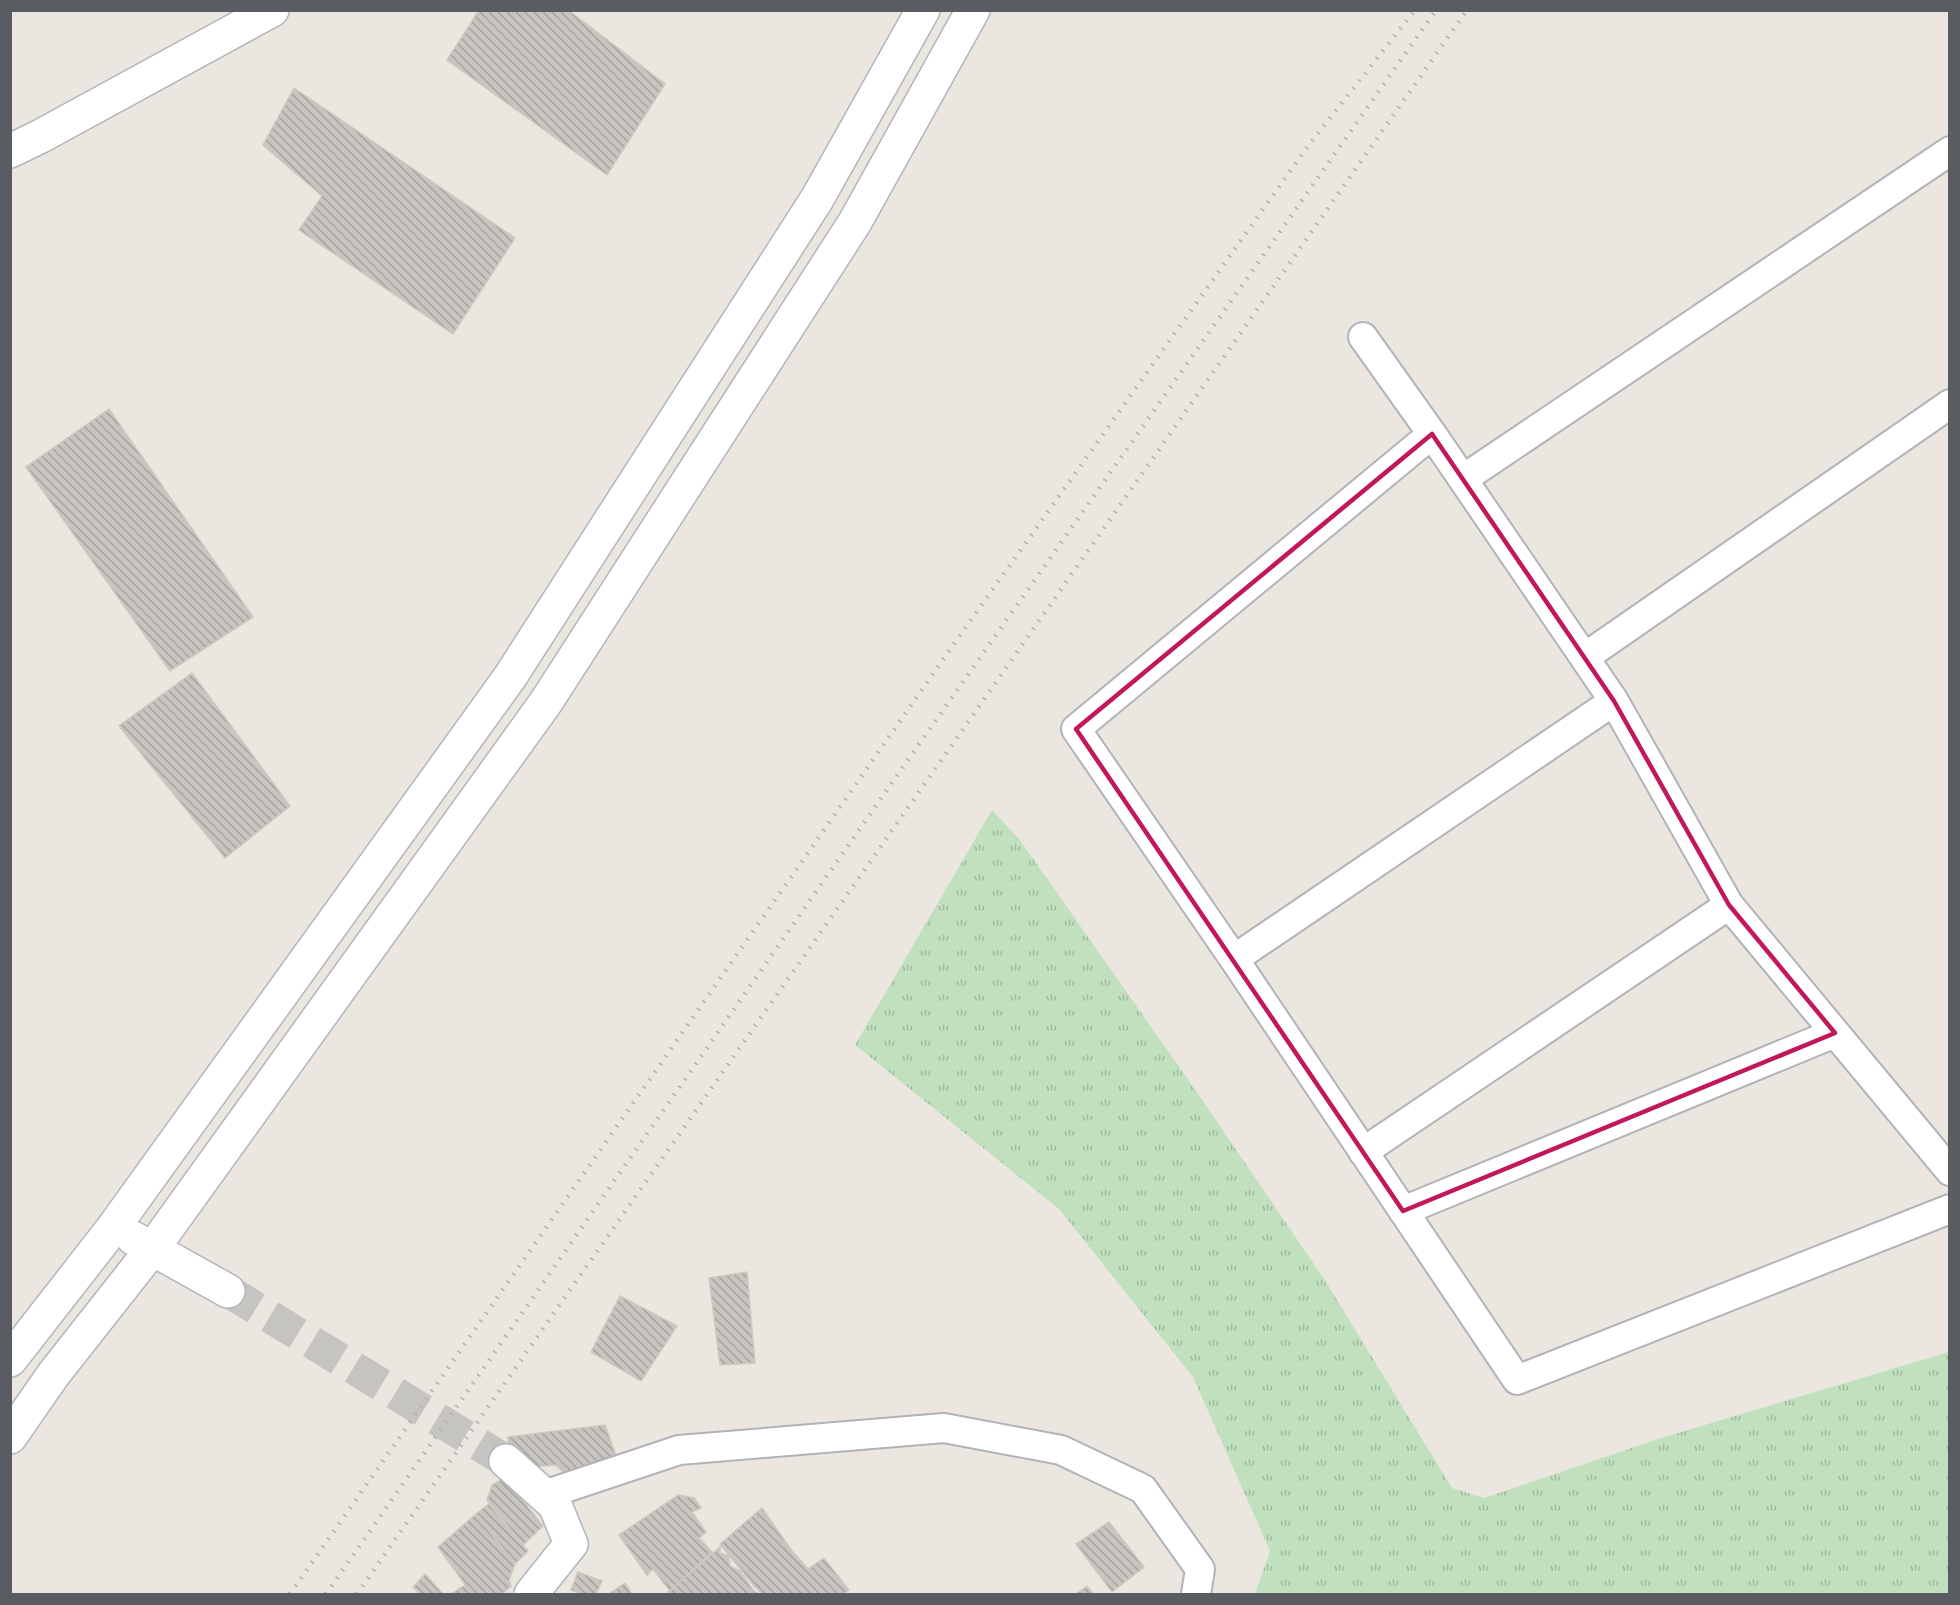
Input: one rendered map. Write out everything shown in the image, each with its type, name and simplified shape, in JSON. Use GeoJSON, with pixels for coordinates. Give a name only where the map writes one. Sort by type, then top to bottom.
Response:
{"type":"FeatureCollection","features":[{"type":"Feature","properties":{"kind":"main road"},"geometry":{"type":"LineString","coordinates":[[10,151],[272,10]]}},
{"type":"Feature","properties":{"kind":"main road"},"geometry":{"type":"LineString","coordinates":[[10,1360],[113,1228],[510,677],[817,200],[923,10]]}},
{"type":"Feature","properties":{"kind":"main road"},"geometry":{"type":"LineString","coordinates":[[10,1437],[53,1375],[153,1248],[546,702],[855,222],[973,10]]}},
{"type":"Feature","properties":{"kind":"main road"},"geometry":{"type":"LineString","coordinates":[[113,1228],[153,1248],[228,1292]]}},
{"type":"Feature","properties":{"kind":"main road"},"geometry":{"type":"LineString","coordinates":[[506,1461],[555,1505],[571,1544],[531,1594]]}},
{"type":"Feature","properties":{"kind":"street"},"geometry":{"type":"LineString","coordinates":[[1463,479],[1950,151]]}},
{"type":"Feature","properties":{"kind":"street"},"geometry":{"type":"LineString","coordinates":[[1363,337],[1614,701],[1729,905],[1950,1171]]}},
{"type":"Feature","properties":{"kind":"street"},"geometry":{"type":"LineString","coordinates":[[1585,657],[1950,404]]}},
{"type":"Feature","properties":{"kind":"street"},"geometry":{"type":"LineString","coordinates":[[1432,434],[1076,729],[1234,959],[1517,1380],[1950,1209]]}},
{"type":"Feature","properties":{"kind":"street"},"geometry":{"type":"LineString","coordinates":[[1234,959],[1614,701]]}},
{"type":"Feature","properties":{"kind":"street"},"geometry":{"type":"LineString","coordinates":[[1364,1152],[1729,905]]}},
{"type":"Feature","properties":{"kind":"street"},"geometry":{"type":"LineString","coordinates":[[1403,1211],[1835,1033]]}},
{"type":"Feature","properties":{"kind":"street"},"geometry":{"type":"LineString","coordinates":[[544,1495],[679,1450],[944,1428],[1061,1450],[1143,1489],[1200,1569],[1196,1594]]}},
{"type":"Feature","properties":{"kind":"highlighted area"},"geometry":{"type":"Polygon","coordinates":[[[1432,434],[1614,701],[1729,905],[1835,1033],[1403,1211],[1076,729],[1432,434]]]}},
{"type":"Feature","properties":{"kind":"green space"},"geometry":{"type":"Polygon","coordinates":[[[992,810],[1020,840],[1203,1101],[1326,1282],[1452,1488],[1484,1498],[1661,1438],[1949,1352],[1949,1594],[1255,1594],[1270,1551],[1193,1377],[1059,1209],[855,1045],[992,810]]]}},
{"type":"Feature","properties":{"kind":"building"},"geometry":{"type":"Polygon","coordinates":[[[479,10],[568,10],[665,84],[607,175],[447,60],[479,10]]]}},
{"type":"Feature","properties":{"kind":"building"},"geometry":{"type":"Polygon","coordinates":[[[294,88],[515,238],[453,334],[299,230],[322,196],[263,145],[294,88]]]}},
{"type":"Feature","properties":{"kind":"building"},"geometry":{"type":"Polygon","coordinates":[[[109,409],[253,617],[170,671],[26,467],[109,409]]]}},
{"type":"Feature","properties":{"kind":"building"},"geometry":{"type":"Polygon","coordinates":[[[192,673],[290,806],[225,858],[119,726],[192,673]]]}},
{"type":"Feature","properties":{"kind":"building"},"geometry":{"type":"Polygon","coordinates":[[[747,1272],[755,1363],[720,1365],[709,1278],[747,1272]]]}},
{"type":"Feature","properties":{"kind":"building"},"geometry":{"type":"Polygon","coordinates":[[[620,1296],[677,1326],[641,1381],[591,1352],[620,1296]]]}},
{"type":"Feature","properties":{"kind":"building"},"geometry":{"type":"Polygon","coordinates":[[[605,1425],[619,1464],[569,1478],[556,1465],[530,1467],[510,1456],[508,1437],[605,1425]]]}},
{"type":"Feature","properties":{"kind":"building"},"geometry":{"type":"Polygon","coordinates":[[[508,1476],[517,1488],[520,1497],[543,1526],[523,1545],[487,1500],[492,1485],[508,1476]]]}},
{"type":"Feature","properties":{"kind":"building"},"geometry":{"type":"Polygon","coordinates":[[[678,1495],[694,1498],[701,1508],[692,1512],[706,1532],[699,1538],[712,1552],[670,1591],[653,1569],[647,1575],[619,1535],[678,1495]]]}},
{"type":"Feature","properties":{"kind":"building"},"geometry":{"type":"Polygon","coordinates":[[[489,1504],[528,1551],[515,1564],[476,1514],[489,1504]]]}},
{"type":"Feature","properties":{"kind":"building"},"geometry":{"type":"Polygon","coordinates":[[[762,1508],[792,1551],[808,1569],[824,1558],[849,1590],[843,1594],[763,1594],[754,1586],[720,1544],[762,1508]]]}},
{"type":"Feature","properties":{"kind":"building"},"geometry":{"type":"Polygon","coordinates":[[[476,1514],[515,1564],[509,1580],[511,1586],[502,1594],[472,1594],[438,1547],[476,1514]]]}},
{"type":"Feature","properties":{"kind":"building"},"geometry":{"type":"Polygon","coordinates":[[[1109,1522],[1144,1567],[1112,1592],[1076,1544],[1109,1522]]]}},
{"type":"Feature","properties":{"kind":"building"},"geometry":{"type":"Polygon","coordinates":[[[720,1547],[720,1553],[729,1556],[730,1566],[740,1571],[758,1594],[666,1594],[720,1547]]]}},
{"type":"Feature","properties":{"kind":"building"},"geometry":{"type":"Polygon","coordinates":[[[578,1572],[602,1581],[596,1594],[582,1594],[571,1590],[578,1572]]]}},
{"type":"Feature","properties":{"kind":"building"},"geometry":{"type":"Polygon","coordinates":[[[425,1574],[443,1594],[420,1594],[413,1587],[425,1574]]]}},
{"type":"Feature","properties":{"kind":"building"},"geometry":{"type":"Polygon","coordinates":[[[625,1583],[632,1594],[609,1594],[625,1583]]]}},
{"type":"Feature","properties":{"kind":"building"},"geometry":{"type":"Polygon","coordinates":[[[465,1585],[471,1594],[451,1594],[465,1585]]]}},
{"type":"Feature","properties":{"kind":"building"},"geometry":{"type":"Polygon","coordinates":[[[1087,1586],[1093,1594],[1076,1594],[1087,1586]]]}},
{"type":"Feature","properties":{"kind":"tunnel"},"geometry":{"type":"LineString","coordinates":[[228,1291],[506,1461]]}},
{"type":"Feature","properties":{"kind":"railway"},"geometry":{"type":"LineString","coordinates":[[290,1594],[956,641],[1308,146],[1415,10]]}},
{"type":"Feature","properties":{"kind":"railway"},"geometry":{"type":"LineString","coordinates":[[326,1594],[896,777],[1436,10]]}},
{"type":"Feature","properties":{"kind":"railway"},"geometry":{"type":"LineString","coordinates":[[357,1594],[1467,10]]}}]}
